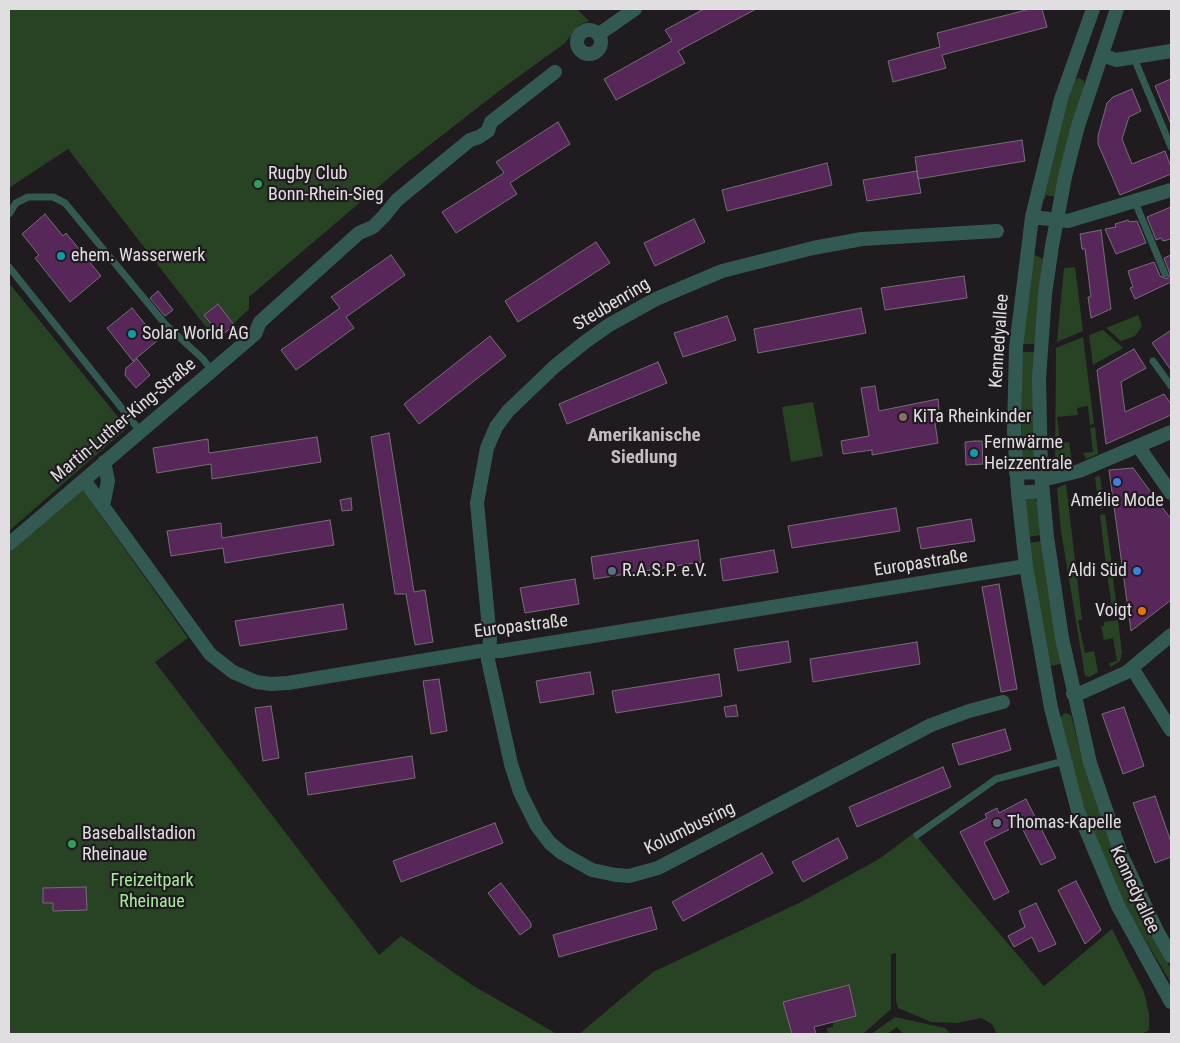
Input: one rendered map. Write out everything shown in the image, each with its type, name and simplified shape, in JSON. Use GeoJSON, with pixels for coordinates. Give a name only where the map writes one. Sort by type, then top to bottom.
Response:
{"type":"FeatureCollection","features":[{"type":"Feature","properties":{"kind":"street"},"geometry":{"type":"LineString","coordinates":[[599,34],[635,9]]}},
{"type":"Feature","properties":{"kind":"street","name":"Kennedyallee"},"geometry":{"type":"LineString","coordinates":[[1093,9],[1072,64],[1044,161],[1032,217],[1018,323],[1014,431],[1016,474],[1026,566],[1051,708],[1078,811],[1122,914],[1171,1002]]}},
{"type":"Feature","properties":{"kind":"street","name":"Kennedyallee"},"geometry":{"type":"LineString","coordinates":[[1117,9],[1078,126],[1056,220],[1045,294],[1040,379],[1042,481],[1050,565],[1073,693],[1090,763],[1121,854],[1156,931],[1171,956]]}},
{"type":"Feature","properties":{"kind":"street"},"geometry":{"type":"LineString","coordinates":[[1083,32],[1106,40]]}},
{"type":"Feature","properties":{"kind":"street"},"geometry":{"type":"LineString","coordinates":[[1102,55],[1116,60],[1171,51]]}},
{"type":"Feature","properties":{"kind":"street"},"geometry":{"type":"LineString","coordinates":[[1072,64],[1095,72]]}},
{"type":"Feature","properties":{"kind":"street","name":"Martin-Luther-King-Straße"},"geometry":{"type":"LineString","coordinates":[[9,544],[255,334],[260,322],[359,233],[384,216],[397,200],[470,140],[488,131],[491,122],[555,72]]}},
{"type":"Feature","properties":{"kind":"street"},"geometry":{"type":"LineString","coordinates":[[1032,217],[1068,221],[1171,190]]}},
{"type":"Feature","properties":{"kind":"street","name":"Steubenring"},"geometry":{"type":"LineString","coordinates":[[490,650],[477,503],[487,448],[496,427],[508,411],[567,355],[609,325],[656,299],[722,271],[768,258],[862,239],[997,231]]}},
{"type":"Feature","properties":{"kind":"street"},"geometry":{"type":"LineString","coordinates":[[1028,242],[1052,246]]}},
{"type":"Feature","properties":{"kind":"street"},"geometry":{"type":"LineString","coordinates":[[1018,493],[1042,481],[1079,471],[1171,432]]}},
{"type":"Feature","properties":{"kind":"street"},"geometry":{"type":"LineString","coordinates":[[1138,446],[1171,493]]}},
{"type":"Feature","properties":{"kind":"street"},"geometry":{"type":"LineString","coordinates":[[103,506],[108,480],[104,462]]}},
{"type":"Feature","properties":{"kind":"street"},"geometry":{"type":"LineString","coordinates":[[1016,474],[1042,481]]}},
{"type":"Feature","properties":{"kind":"street","name":"Europastraße"},"geometry":{"type":"LineString","coordinates":[[84,480],[210,654],[223,666],[251,680],[271,684],[288,683],[490,650],[628,631],[1026,566]]}},
{"type":"Feature","properties":{"kind":"street"},"geometry":{"type":"LineString","coordinates":[[1047,686],[1073,693],[1083,692],[1108,682],[1132,668],[1171,635]]}},
{"type":"Feature","properties":{"kind":"street","name":"Kolumbusring"},"geometry":{"type":"LineString","coordinates":[[490,650],[488,660],[511,764],[520,792],[537,826],[550,843],[570,858],[592,870],[616,876],[642,874],[658,868],[931,725],[969,711],[1003,702]]}},
{"type":"Feature","properties":{"kind":"street"},"geometry":{"type":"LineString","coordinates":[[1132,668],[1171,730]]}},
{"type":"Feature","properties":{"kind":"street"},"geometry":{"type":"LineString","coordinates":[[1051,708],[1073,693]]}},
{"type":"Feature","properties":{"kind":"lane"},"geometry":{"type":"LineString","coordinates":[[1134,58],[1171,147]]}},
{"type":"Feature","properties":{"kind":"lane"},"geometry":{"type":"LineString","coordinates":[[9,214],[16,203],[28,197],[53,197],[65,203],[166,325],[203,359],[212,371]]}},
{"type":"Feature","properties":{"kind":"lane"},"geometry":{"type":"LineString","coordinates":[[1135,202],[1165,274]]}},
{"type":"Feature","properties":{"kind":"lane"},"geometry":{"type":"LineString","coordinates":[[9,267],[140,431]]}},
{"type":"Feature","properties":{"kind":"lane"},"geometry":{"type":"LineString","coordinates":[[1153,360],[1171,386]]}},
{"type":"Feature","properties":{"kind":"lane"},"geometry":{"type":"LineString","coordinates":[[917,835],[996,779],[1064,761]]}},
{"type":"Feature","properties":{"kind":"green space","name":"Rugby Club Bonn-Rhein-Sieg"},"geometry":{"type":"Polygon","coordinates":[[[9,9],[577,9],[589,21],[579,25],[565,43],[503,88],[404,165],[249,297],[249,309],[216,340],[68,149],[9,188],[9,9]]]}},
{"type":"Feature","properties":{"kind":"green space"},"geometry":{"type":"Polygon","coordinates":[[[1079,78],[1084,81],[1084,86],[1056,197],[1046,195],[1045,199],[1042,198],[1062,118],[1074,80],[1079,78]]]}},
{"type":"Feature","properties":{"kind":"green space"},"geometry":{"type":"Polygon","coordinates":[[[1035,255],[1043,259],[1035,344],[1023,344],[1033,257],[1035,255]]]}},
{"type":"Feature","properties":{"kind":"green space"},"geometry":{"type":"Polygon","coordinates":[[[1075,267],[1083,331],[1057,342],[1064,268],[1075,267]]]}},
{"type":"Feature","properties":{"kind":"green space"},"geometry":{"type":"Polygon","coordinates":[[[9,283],[127,428],[9,531],[9,283]]]}},
{"type":"Feature","properties":{"kind":"green space"},"geometry":{"type":"Polygon","coordinates":[[[1138,315],[1142,326],[1135,336],[1121,341],[1106,328],[1138,315]]]}},
{"type":"Feature","properties":{"kind":"green space"},"geometry":{"type":"Polygon","coordinates":[[[1103,330],[1123,348],[1093,365],[1089,335],[1103,330]]]}},
{"type":"Feature","properties":{"kind":"green space"},"geometry":{"type":"Polygon","coordinates":[[[1083,337],[1094,424],[1090,425],[1088,406],[1077,408],[1078,415],[1057,417],[1060,443],[1069,442],[1072,461],[1070,464],[1055,468],[1056,348],[1083,337]]]}},
{"type":"Feature","properties":{"kind":"green space"},"geometry":{"type":"Polygon","coordinates":[[[1022,352],[1035,352],[1034,460],[1033,463],[1027,465],[1021,461],[1022,352]]]}},
{"type":"Feature","properties":{"kind":"green space"},"geometry":{"type":"Polygon","coordinates":[[[813,402],[823,456],[791,462],[782,407],[813,402]]]}},
{"type":"Feature","properties":{"kind":"green space"},"geometry":{"type":"Polygon","coordinates":[[[1095,427],[1098,454],[1086,459],[1083,453],[1093,452],[1090,428],[1095,427]]]}},
{"type":"Feature","properties":{"kind":"green space"},"geometry":{"type":"Polygon","coordinates":[[[1100,476],[1104,508],[1099,509],[1095,477],[1100,476]]]}},
{"type":"Feature","properties":{"kind":"green space"},"geometry":{"type":"Polygon","coordinates":[[[1066,484],[1082,620],[1078,620],[1085,653],[1094,651],[1098,672],[1090,677],[1085,676],[1061,531],[1057,488],[1066,484]]]}},
{"type":"Feature","properties":{"kind":"green space","name":"Freizeitpark Rheinaue"},"geometry":{"type":"Polygon","coordinates":[[[82,489],[188,638],[155,662],[379,955],[401,936],[472,985],[557,1034],[9,1034],[9,552],[82,489]]]}},
{"type":"Feature","properties":{"kind":"green space"},"geometry":{"type":"Polygon","coordinates":[[[1028,498],[1034,498],[1037,502],[1040,535],[1028,537],[1025,501],[1028,498]]]}},
{"type":"Feature","properties":{"kind":"green space"},"geometry":{"type":"Polygon","coordinates":[[[1105,514],[1112,565],[1106,566],[1100,515],[1105,514]]]}},
{"type":"Feature","properties":{"kind":"green space"},"geometry":{"type":"Polygon","coordinates":[[[1041,541],[1061,664],[1049,666],[1029,543],[1041,541]]]}},
{"type":"Feature","properties":{"kind":"green space"},"geometry":{"type":"Polygon","coordinates":[[[1112,572],[1118,615],[1113,615],[1107,573],[1112,572]]]}},
{"type":"Feature","properties":{"kind":"green space"},"geometry":{"type":"Polygon","coordinates":[[[1118,620],[1122,653],[1120,661],[1111,667],[1109,663],[1117,661],[1113,638],[1104,640],[1101,626],[1104,626],[1104,622],[1118,620]]]}},
{"type":"Feature","properties":{"kind":"green space"},"geometry":{"type":"Polygon","coordinates":[[[1065,713],[1071,715],[1084,767],[1112,848],[1130,891],[1171,969],[1171,983],[1118,894],[1100,852],[1082,801],[1059,718],[1065,713]]]}},
{"type":"Feature","properties":{"kind":"green space"},"geometry":{"type":"Polygon","coordinates":[[[914,833],[1044,986],[1112,929],[1144,992],[1149,1014],[1149,1030],[1142,1034],[997,1034],[992,1024],[981,1018],[957,1023],[931,1022],[898,1008],[896,1000],[896,953],[891,954],[891,1009],[863,1034],[828,1034],[827,1028],[833,1027],[833,1022],[856,1015],[848,985],[784,1002],[792,1034],[579,1034],[653,972],[801,902],[879,859],[914,833]]]}},
{"type":"Feature","properties":{"kind":"green space"},"geometry":{"type":"Polygon","coordinates":[[[895,1017],[945,1028],[950,1033],[903,1034],[897,1027],[887,1034],[871,1034],[895,1017]]]}},
{"type":"Feature","properties":{"kind":"building"},"geometry":{"type":"Polygon","coordinates":[[[704,9],[756,9],[678,51],[685,63],[616,100],[604,79],[672,41],[665,30],[704,9]]]}},
{"type":"Feature","properties":{"kind":"building"},"geometry":{"type":"Polygon","coordinates":[[[1030,9],[1042,9],[1047,27],[942,55],[946,68],[893,82],[888,61],[940,47],[937,33],[1030,9]]]}},
{"type":"Feature","properties":{"kind":"building"},"geometry":{"type":"Polygon","coordinates":[[[1171,79],[1171,124],[1155,86],[1171,79]]]}},
{"type":"Feature","properties":{"kind":"building"},"geometry":{"type":"Polygon","coordinates":[[[1132,89],[1141,111],[1129,117],[1122,139],[1132,164],[1165,151],[1171,167],[1171,174],[1120,195],[1098,144],[1098,136],[1107,103],[1113,97],[1132,89]]]}},
{"type":"Feature","properties":{"kind":"building"},"geometry":{"type":"Polygon","coordinates":[[[558,122],[570,144],[510,183],[517,194],[456,233],[442,212],[504,173],[496,162],[558,122]]]}},
{"type":"Feature","properties":{"kind":"building"},"geometry":{"type":"Polygon","coordinates":[[[1022,140],[1025,161],[918,179],[915,157],[1022,140]]]}},
{"type":"Feature","properties":{"kind":"building"},"geometry":{"type":"Polygon","coordinates":[[[827,163],[832,185],[727,211],[722,190],[827,163]]]}},
{"type":"Feature","properties":{"kind":"building"},"geometry":{"type":"Polygon","coordinates":[[[917,171],[921,193],[867,201],[863,180],[917,171]]]}},
{"type":"Feature","properties":{"kind":"building"},"geometry":{"type":"Polygon","coordinates":[[[1171,207],[1171,239],[1163,241],[1161,238],[1156,240],[1147,217],[1171,207]]]}},
{"type":"Feature","properties":{"kind":"building","name":"ehem. Wasserwerk"},"geometry":{"type":"Polygon","coordinates":[[[45,214],[63,236],[66,233],[101,276],[70,302],[35,258],[39,255],[22,234],[45,214]]]}},
{"type":"Feature","properties":{"kind":"building"},"geometry":{"type":"Polygon","coordinates":[[[694,219],[705,242],[655,266],[644,243],[694,219]]]}},
{"type":"Feature","properties":{"kind":"building"},"geometry":{"type":"Polygon","coordinates":[[[1128,220],[1129,222],[1137,221],[1146,243],[1116,254],[1105,229],[1116,227],[1115,224],[1128,220]]]}},
{"type":"Feature","properties":{"kind":"building"},"geometry":{"type":"Polygon","coordinates":[[[1101,230],[1111,309],[1091,318],[1088,297],[1091,297],[1085,249],[1082,249],[1080,234],[1101,230]]]}},
{"type":"Feature","properties":{"kind":"building"},"geometry":{"type":"Polygon","coordinates":[[[596,242],[610,263],[518,322],[505,301],[596,242]]]}},
{"type":"Feature","properties":{"kind":"building"},"geometry":{"type":"Polygon","coordinates":[[[391,255],[405,275],[346,317],[354,328],[296,370],[281,350],[340,308],[331,297],[391,255]]]}},
{"type":"Feature","properties":{"kind":"building"},"geometry":{"type":"Polygon","coordinates":[[[1171,255],[1171,282],[1135,299],[1130,288],[1133,287],[1128,271],[1154,262],[1160,276],[1167,279],[1170,274],[1164,258],[1171,255]]]}},
{"type":"Feature","properties":{"kind":"building"},"geometry":{"type":"Polygon","coordinates":[[[964,276],[967,298],[885,310],[881,288],[964,276]]]}},
{"type":"Feature","properties":{"kind":"building"},"geometry":{"type":"Polygon","coordinates":[[[158,291],[173,310],[165,316],[150,298],[158,291]]]}},
{"type":"Feature","properties":{"kind":"building"},"geometry":{"type":"Polygon","coordinates":[[[218,304],[234,325],[221,336],[204,315],[218,304]]]}},
{"type":"Feature","properties":{"kind":"building","name":"Solar World AG"},"geometry":{"type":"Polygon","coordinates":[[[132,308],[158,340],[133,361],[107,328],[132,308]]]}},
{"type":"Feature","properties":{"kind":"building"},"geometry":{"type":"Polygon","coordinates":[[[861,308],[866,333],[758,353],[754,329],[861,308]]]}},
{"type":"Feature","properties":{"kind":"building"},"geometry":{"type":"Polygon","coordinates":[[[727,316],[736,340],[683,357],[674,333],[727,316]]]}},
{"type":"Feature","properties":{"kind":"building"},"geometry":{"type":"Polygon","coordinates":[[[1171,330],[1171,370],[1152,343],[1171,330]]]}},
{"type":"Feature","properties":{"kind":"building"},"geometry":{"type":"Polygon","coordinates":[[[490,336],[506,356],[419,424],[404,404],[490,336]]]}},
{"type":"Feature","properties":{"kind":"building"},"geometry":{"type":"Polygon","coordinates":[[[1134,349],[1146,368],[1121,382],[1125,412],[1164,394],[1171,404],[1171,415],[1106,444],[1097,370],[1134,349]]]}},
{"type":"Feature","properties":{"kind":"building"},"geometry":{"type":"Polygon","coordinates":[[[137,359],[150,375],[136,388],[125,375],[126,368],[137,359]]]}},
{"type":"Feature","properties":{"kind":"building"},"geometry":{"type":"Polygon","coordinates":[[[658,362],[667,383],[567,424],[559,404],[658,362]]]}},
{"type":"Feature","properties":{"kind":"building","name":"KiTa Rheinkinder"},"geometry":{"type":"Polygon","coordinates":[[[875,386],[879,411],[938,399],[940,422],[935,423],[938,443],[872,455],[872,450],[843,454],[841,441],[869,436],[861,388],[875,386]]]}},
{"type":"Feature","properties":{"kind":"building"},"geometry":{"type":"Polygon","coordinates":[[[389,433],[414,592],[425,590],[433,642],[415,645],[406,594],[395,594],[371,437],[389,433]]]}},
{"type":"Feature","properties":{"kind":"building"},"geometry":{"type":"Polygon","coordinates":[[[317,437],[321,462],[212,479],[211,464],[157,473],[153,448],[208,439],[209,453],[317,437]]]}},
{"type":"Feature","properties":{"kind":"building","name":"Fernwärme Heizzentrale"},"geometry":{"type":"Polygon","coordinates":[[[982,441],[983,464],[966,465],[965,442],[982,441]]]}},
{"type":"Feature","properties":{"kind":"building"},"geometry":{"type":"Polygon","coordinates":[[[1133,468],[1171,519],[1171,600],[1131,631],[1109,470],[1133,468]]]}},
{"type":"Feature","properties":{"kind":"building"},"geometry":{"type":"Polygon","coordinates":[[[351,498],[352,510],[342,511],[340,500],[351,498]]]}},
{"type":"Feature","properties":{"kind":"building"},"geometry":{"type":"Polygon","coordinates":[[[896,508],[900,531],[792,548],[788,526],[896,508]]]}},
{"type":"Feature","properties":{"kind":"building"},"geometry":{"type":"Polygon","coordinates":[[[971,519],[975,541],[921,549],[917,528],[971,519]]]}},
{"type":"Feature","properties":{"kind":"building"},"geometry":{"type":"Polygon","coordinates":[[[330,520],[334,545],[225,563],[223,548],[171,556],[167,531],[221,523],[222,538],[330,520]]]}},
{"type":"Feature","properties":{"kind":"building"},"geometry":{"type":"Polygon","coordinates":[[[698,540],[701,562],[594,579],[591,557],[698,540]]]}},
{"type":"Feature","properties":{"kind":"building"},"geometry":{"type":"Polygon","coordinates":[[[774,550],[778,572],[723,581],[720,559],[774,550]]]}},
{"type":"Feature","properties":{"kind":"building"},"geometry":{"type":"Polygon","coordinates":[[[575,579],[579,604],[525,613],[520,588],[575,579]]]}},
{"type":"Feature","properties":{"kind":"building"},"geometry":{"type":"Polygon","coordinates":[[[999,584],[1017,689],[1001,692],[982,587],[999,584]]]}},
{"type":"Feature","properties":{"kind":"building"},"geometry":{"type":"Polygon","coordinates":[[[343,604],[347,629],[240,646],[235,621],[343,604]]]}},
{"type":"Feature","properties":{"kind":"building"},"geometry":{"type":"Polygon","coordinates":[[[788,641],[791,662],[738,671],[734,649],[788,641]]]}},
{"type":"Feature","properties":{"kind":"building"},"geometry":{"type":"Polygon","coordinates":[[[917,642],[920,664],[813,682],[810,659],[917,642]]]}},
{"type":"Feature","properties":{"kind":"building"},"geometry":{"type":"Polygon","coordinates":[[[590,672],[594,694],[540,703],[536,681],[590,672]]]}},
{"type":"Feature","properties":{"kind":"building"},"geometry":{"type":"Polygon","coordinates":[[[719,674],[722,696],[616,713],[612,691],[719,674]]]}},
{"type":"Feature","properties":{"kind":"building"},"geometry":{"type":"Polygon","coordinates":[[[439,679],[447,731],[431,734],[423,681],[439,679]]]}},
{"type":"Feature","properties":{"kind":"building"},"geometry":{"type":"Polygon","coordinates":[[[736,705],[738,716],[726,717],[724,707],[736,705]]]}},
{"type":"Feature","properties":{"kind":"building"},"geometry":{"type":"Polygon","coordinates":[[[271,706],[279,758],[263,761],[255,708],[271,706]]]}},
{"type":"Feature","properties":{"kind":"building"},"geometry":{"type":"Polygon","coordinates":[[[1124,707],[1144,766],[1123,774],[1102,714],[1124,707]]]}},
{"type":"Feature","properties":{"kind":"building"},"geometry":{"type":"Polygon","coordinates":[[[1005,729],[1011,750],[959,765],[952,744],[1005,729]]]}},
{"type":"Feature","properties":{"kind":"building"},"geometry":{"type":"Polygon","coordinates":[[[412,756],[415,778],[308,795],[305,773],[412,756]]]}},
{"type":"Feature","properties":{"kind":"building"},"geometry":{"type":"Polygon","coordinates":[[[943,767],[951,787],[857,827],[849,807],[943,767]]]}},
{"type":"Feature","properties":{"kind":"building"},"geometry":{"type":"Polygon","coordinates":[[[1155,796],[1171,842],[1171,857],[1155,863],[1133,803],[1155,796]]]}},
{"type":"Feature","properties":{"kind":"building"},"geometry":{"type":"Polygon","coordinates":[[[1026,799],[1056,858],[1041,865],[1020,824],[984,842],[1009,892],[994,900],[960,832],[987,818],[985,814],[997,808],[999,813],[1026,799]]]}},
{"type":"Feature","properties":{"kind":"building"},"geometry":{"type":"Polygon","coordinates":[[[495,823],[503,843],[401,882],[393,861],[495,823]]]}},
{"type":"Feature","properties":{"kind":"building"},"geometry":{"type":"Polygon","coordinates":[[[838,838],[848,858],[803,882],[792,862],[838,838]]]}},
{"type":"Feature","properties":{"kind":"building"},"geometry":{"type":"Polygon","coordinates":[[[762,853],[773,873],[683,921],[672,902],[762,853]]]}},
{"type":"Feature","properties":{"kind":"building"},"geometry":{"type":"Polygon","coordinates":[[[1076,881],[1101,930],[1085,944],[1058,890],[1076,881]]]}},
{"type":"Feature","properties":{"kind":"building"},"geometry":{"type":"Polygon","coordinates":[[[501,883],[531,923],[531,927],[520,935],[488,893],[501,883]]]}},
{"type":"Feature","properties":{"kind":"building"},"geometry":{"type":"Polygon","coordinates":[[[86,887],[87,910],[53,911],[53,903],[43,903],[43,888],[86,887]]]}},
{"type":"Feature","properties":{"kind":"building"},"geometry":{"type":"Polygon","coordinates":[[[1036,903],[1056,944],[1039,952],[1032,937],[1014,947],[1008,936],[1025,927],[1019,911],[1036,903]]]}},
{"type":"Feature","properties":{"kind":"building"},"geometry":{"type":"Polygon","coordinates":[[[651,907],[657,929],[559,957],[553,935],[651,907]]]}},
{"type":"Feature","properties":{"kind":"building"},"geometry":{"type":"Polygon","coordinates":[[[849,985],[856,1016],[814,1027],[816,1034],[792,1034],[783,1002],[849,985]]]}},
{"type":"Feature","properties":{"kind":"place","name":"Rugby Club Bonn-Rhein-Sieg"},"geometry":{"type":"Point","coordinates":[258,184]}},
{"type":"Feature","properties":{"kind":"place","name":"ehem. Wasserwerk"},"geometry":{"type":"Point","coordinates":[61,256]}},
{"type":"Feature","properties":{"kind":"place","name":"Solar World AG"},"geometry":{"type":"Point","coordinates":[132,334]}},
{"type":"Feature","properties":{"kind":"place","name":"KiTa Rheinkinder"},"geometry":{"type":"Point","coordinates":[903,417]}},
{"type":"Feature","properties":{"kind":"place","name":"Fernwärme Heizzentrale"},"geometry":{"type":"Point","coordinates":[974,453]}},
{"type":"Feature","properties":{"kind":"place","name":"Amélie Mode"},"geometry":{"type":"Point","coordinates":[1117,482]}},
{"type":"Feature","properties":{"kind":"place","name":"R.A.S.P. e.V."},"geometry":{"type":"Point","coordinates":[612,571]}},
{"type":"Feature","properties":{"kind":"place","name":"Aldi Süd"},"geometry":{"type":"Point","coordinates":[1137,571]}},
{"type":"Feature","properties":{"kind":"place","name":"Voigt"},"geometry":{"type":"Point","coordinates":[1142,611]}},
{"type":"Feature","properties":{"kind":"place","name":"Thomas-Kapelle"},"geometry":{"type":"Point","coordinates":[997,823]}},
{"type":"Feature","properties":{"kind":"place","name":"Baseballstadion Rheinaue"},"geometry":{"type":"Point","coordinates":[72,844]}},
{"type":"Feature","properties":{"kind":"district","name":"Amerikanische Siedlung"},"geometry":{"type":"Point","coordinates":[644,447]}}]}
